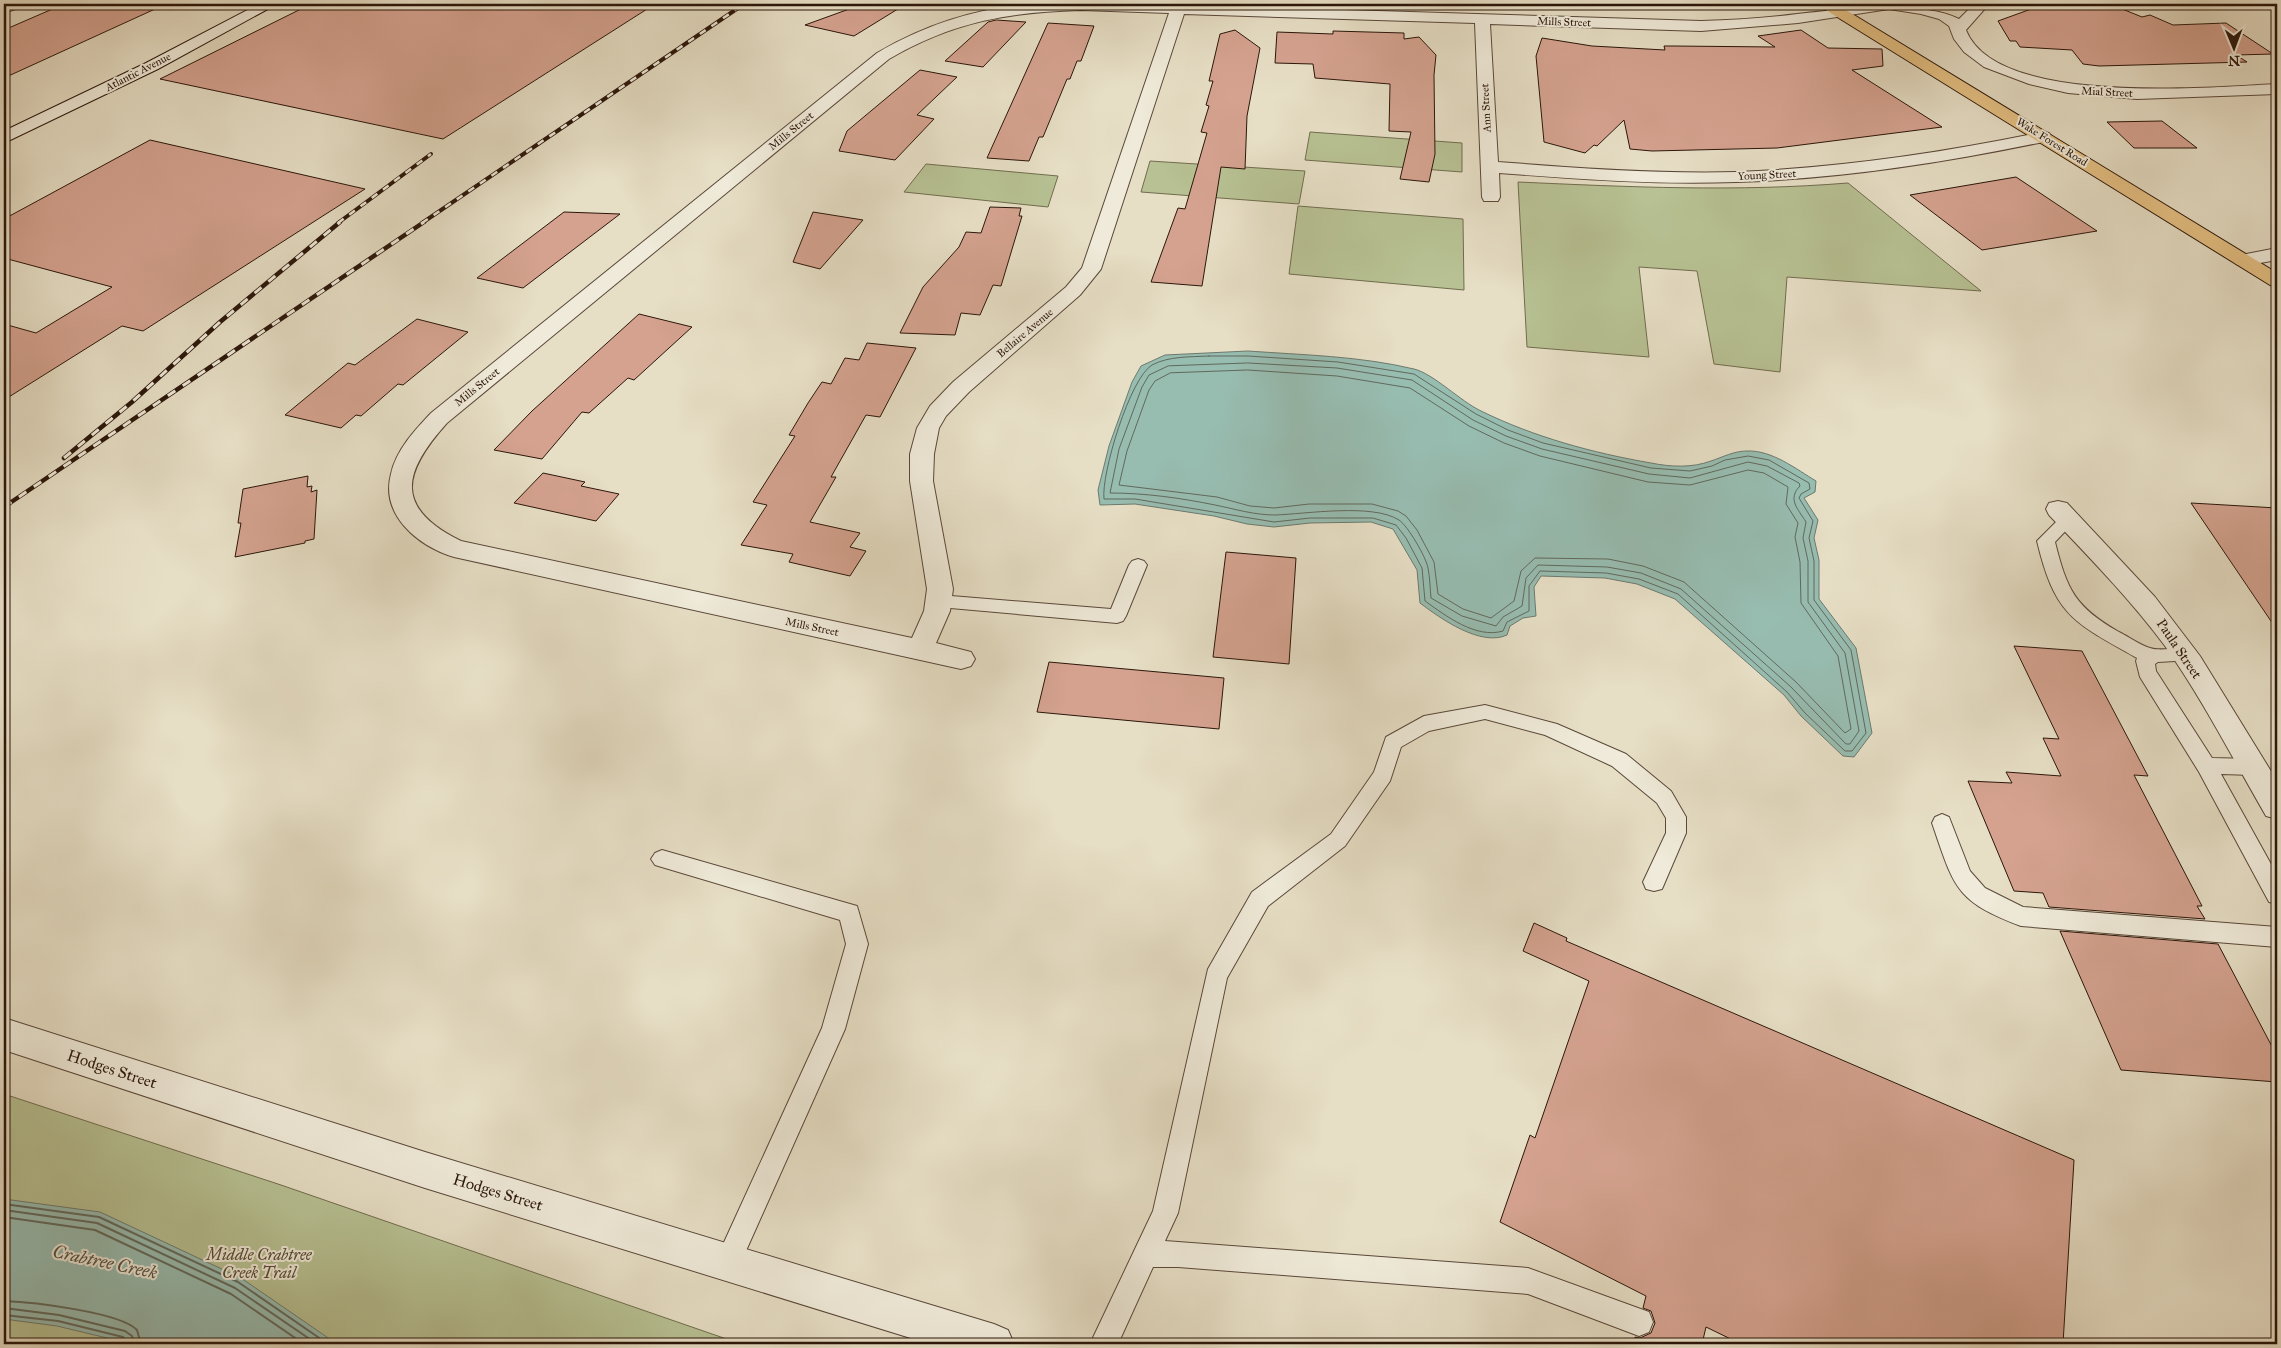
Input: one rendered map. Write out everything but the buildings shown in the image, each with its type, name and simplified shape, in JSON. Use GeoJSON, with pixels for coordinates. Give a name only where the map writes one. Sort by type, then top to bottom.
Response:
{"type":"FeatureCollection","features":[{"type":"Feature","properties":{"kind":"main road","name":"Wake Forest Road"},"geometry":{"type":"LineString","coordinates":[[1833,8],[2277,281]]}},
{"type":"Feature","properties":{"kind":"street"},"geometry":{"type":"LineString","coordinates":[[4,9],[16,4]]}},
{"type":"Feature","properties":{"kind":"street","name":"Atlantic Avenue"},"geometry":{"type":"LineString","coordinates":[[4,138],[152,66],[270,4]]}},
{"type":"Feature","properties":{"kind":"street","name":"Mial Street"},"geometry":{"type":"LineString","coordinates":[[1892,4],[1941,14],[1953,21],[1963,40],[1972,51],[1983,59],[2020,76],[2056,88],[2128,94],[2277,89]]}},
{"type":"Feature","properties":{"kind":"street","name":"Mills Street"},"geometry":{"type":"LineString","coordinates":[[961,659],[454,548],[431,539],[413,525],[405,510],[400,492],[402,473],[408,456],[421,436],[439,418],[883,56],[914,37],[973,16],[1021,7],[1081,6],[1701,26],[1757,23],[1833,8],[1892,4]]}},
{"type":"Feature","properties":{"kind":"street"},"geometry":{"type":"LineString","coordinates":[[1958,29],[1982,4]]}},
{"type":"Feature","properties":{"kind":"street","name":"Bellaire Avenue"},"geometry":{"type":"LineString","coordinates":[[919,650],[934,621],[939,601],[940,577],[923,505],[922,465],[928,429],[935,416],[956,392],[1073,291],[1091,269],[1178,10]]}},
{"type":"Feature","properties":{"kind":"street","name":"Ann Street"},"geometry":{"type":"LineString","coordinates":[[1482,19],[1491,197]]}},
{"type":"Feature","properties":{"kind":"street","name":"Young Street"},"geometry":{"type":"LineString","coordinates":[[1489,167],[1661,176],[1774,176],[1884,165],[2042,137]]}},
{"type":"Feature","properties":{"kind":"street"},"geometry":{"type":"LineString","coordinates":[[2243,260],[2277,254]]}},
{"type":"Feature","properties":{"kind":"street","name":"Paula Street"},"geometry":{"type":"LineString","coordinates":[[2063,515],[2114,567],[2158,618],[2185,655],[2277,807]]}},
{"type":"Feature","properties":{"kind":"street","name":"Hodges Street"},"geometry":{"type":"LineString","coordinates":[[4,1034],[425,1170],[994,1344]]}},
{"type":"Feature","properties":{"kind":"lane"},"geometry":{"type":"LineString","coordinates":[[2063,515],[2046,541],[2054,574],[2067,600],[2091,622],[2151,657]]}},
{"type":"Feature","properties":{"kind":"lane"},"geometry":{"type":"LineString","coordinates":[[939,601],[1117,616],[1138,565]]}},
{"type":"Feature","properties":{"kind":"lane"},"geometry":{"type":"LineString","coordinates":[[2185,655],[2154,655],[2145,661],[2147,672],[2206,766],[2277,895]]}},
{"type":"Feature","properties":{"kind":"lane"},"geometry":{"type":"LineString","coordinates":[[1104,1344],[1165,1213],[1216,976],[1260,899],[1338,840],[1383,775],[1393,742],[1424,724],[1485,712],[1550,729],[1620,760],[1664,797],[1676,817],[1676,833],[1654,882]]}},
{"type":"Feature","properties":{"kind":"lane"},"geometry":{"type":"LineString","coordinates":[[2206,766],[2253,767]]}},
{"type":"Feature","properties":{"kind":"lane"},"geometry":{"type":"LineString","coordinates":[[1942,823],[1960,876],[1977,895],[2021,916],[2277,938]]}},
{"type":"Feature","properties":{"kind":"lane"},"geometry":{"type":"LineString","coordinates":[[662,859],[849,912],[857,944],[833,1029],[728,1262]]}},
{"type":"Feature","properties":{"kind":"lane"},"geometry":{"type":"LineString","coordinates":[[1147,1254],[1178,1254],[1528,1281],[1639,1322]]}},
{"type":"Feature","properties":{"kind":"green space"},"geometry":{"type":"Polygon","coordinates":[[[1310,132],[1462,143],[1462,172],[1305,160],[1310,132]]]}},
{"type":"Feature","properties":{"kind":"green space"},"geometry":{"type":"Polygon","coordinates":[[[1150,161],[1305,171],[1299,204],[1141,192],[1150,161]]]}},
{"type":"Feature","properties":{"kind":"green space"},"geometry":{"type":"Polygon","coordinates":[[[926,164],[1058,176],[1048,207],[904,192],[926,164]]]}},
{"type":"Feature","properties":{"kind":"green space"},"geometry":{"type":"Polygon","coordinates":[[[1518,182],[1724,188],[1848,183],[1981,291],[1787,277],[1780,372],[1714,364],[1697,271],[1639,267],[1649,357],[1527,347],[1518,182]]]}},
{"type":"Feature","properties":{"kind":"green space"},"geometry":{"type":"Polygon","coordinates":[[[1298,206],[1463,219],[1464,290],[1289,274],[1298,206]]]}},
{"type":"Feature","properties":{"kind":"green space","name":"Middle Crabtree Creek Trail"},"geometry":{"type":"Polygon","coordinates":[[[4,1094],[281,1185],[741,1344],[4,1344],[4,1094]]]}},
{"type":"Feature","properties":{"kind":"water"},"geometry":{"type":"Polygon","coordinates":[[[1248,351],[1373,361],[1414,369],[1430,376],[1473,407],[1522,429],[1564,443],[1629,459],[1666,465],[1689,466],[1733,453],[1747,451],[1775,457],[1792,466],[1816,481],[1815,492],[1804,498],[1818,520],[1814,538],[1819,560],[1819,599],[1856,648],[1872,733],[1854,757],[1843,756],[1801,716],[1784,695],[1675,599],[1637,584],[1605,578],[1541,576],[1534,587],[1536,616],[1523,618],[1510,626],[1507,635],[1497,638],[1485,637],[1462,630],[1420,603],[1417,570],[1393,529],[1371,522],[1310,523],[1274,527],[1135,504],[1100,505],[1098,490],[1109,446],[1132,382],[1141,366],[1165,355],[1248,351]]]}},
{"type":"Feature","properties":{"kind":"water","name":"Crabtree Creek"},"geometry":{"type":"Polygon","coordinates":[[[4,1199],[100,1212],[241,1278],[337,1344],[132,1344],[57,1326],[4,1319],[4,1199]]]}},
{"type":"Feature","properties":{"kind":"railway"},"geometry":{"type":"LineString","coordinates":[[422,223],[744,4]]}},
{"type":"Feature","properties":{"kind":"railway"},"geometry":{"type":"LineString","coordinates":[[338,223],[431,154]]}},
{"type":"Feature","properties":{"kind":"railway"},"geometry":{"type":"LineString","coordinates":[[64,458],[132,402],[220,322],[340,222]]}},
{"type":"Feature","properties":{"kind":"railway"},"geometry":{"type":"LineString","coordinates":[[4,507],[424,222]]}}]}
